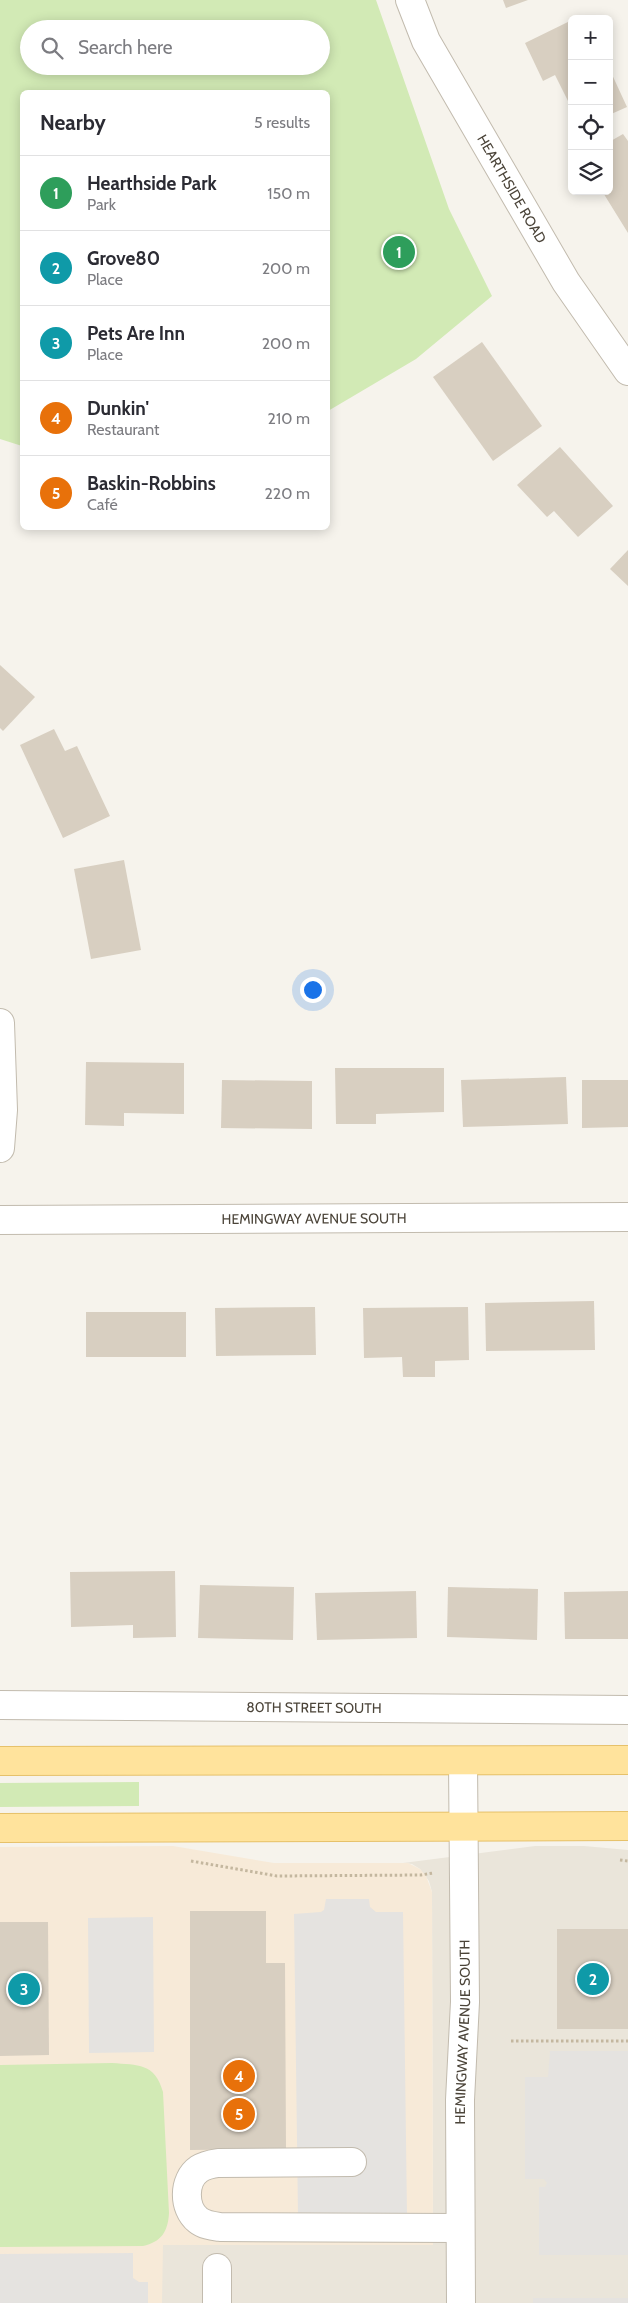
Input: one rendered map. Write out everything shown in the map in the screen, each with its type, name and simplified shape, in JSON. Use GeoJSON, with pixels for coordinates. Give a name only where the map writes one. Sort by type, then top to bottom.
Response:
{"type":"FeatureCollection","features":[{"type":"Feature","properties":{"kind":"main road"},"geometry":{"type":"LineString","coordinates":[[0,1761],[628,1760]]}},
{"type":"Feature","properties":{"kind":"main road"},"geometry":{"type":"LineString","coordinates":[[0,1828],[628,1826]]}},
{"type":"Feature","properties":{"kind":"street","name":"HEARTHSIDE ROAD"},"geometry":{"type":"LineString","coordinates":[[410,0],[426,41],[566,282],[628,371]]}},
{"type":"Feature","properties":{"kind":"street"},"geometry":{"type":"LineString","coordinates":[[0,1023],[3,1110],[0,1148]]}},
{"type":"Feature","properties":{"kind":"street","name":"HEMINGWAY AVENUE SOUTH"},"geometry":{"type":"LineString","coordinates":[[0,1220],[628,1217]]}},
{"type":"Feature","properties":{"kind":"street","name":"80TH STREET SOUTH"},"geometry":{"type":"LineString","coordinates":[[0,1705],[628,1710]]}},
{"type":"Feature","properties":{"kind":"street","name":"HEMINGWAY AVENUE SOUTH"},"geometry":{"type":"LineString","coordinates":[[461,2303],[460,2100],[465,2002],[463,1761]]}},
{"type":"Feature","properties":{"kind":"street"},"geometry":{"type":"LineString","coordinates":[[352,2162],[218,2163],[207,2165],[198,2170],[192,2177],[186,2195],[188,2205],[198,2220],[220,2227],[460,2228]]}},
{"type":"Feature","properties":{"kind":"street"},"geometry":{"type":"LineString","coordinates":[[216,2268],[217,2303]]}},
{"type":"Feature","properties":{"kind":"path"},"geometry":{"type":"LineString","coordinates":[[187,1860],[277,1876],[421,1875]]}},
{"type":"Feature","properties":{"kind":"path"},"geometry":{"type":"LineString","coordinates":[[511,2041],[628,2041]]}},
{"type":"Feature","properties":{"kind":"shaded area"},"geometry":{"type":"Polygon","coordinates":[[[173,1846],[274,1863],[408,1863],[420,1869],[426,1876],[432,1892],[433,2245],[163,2245],[162,2303],[0,2303],[0,1847],[173,1846]]]}},
{"type":"Feature","properties":{"kind":"shaded area"},"geometry":{"type":"Polygon","coordinates":[[[535,1846],[584,1846],[628,1850],[628,2303],[162,2303],[162,2245],[433,2245],[432,1892],[429,1881],[420,1869],[412,1864],[403,1863],[535,1846]]]}},
{"type":"Feature","properties":{"kind":"shaded area"},"geometry":{"type":"Polygon","coordinates":[[[326,1899],[369,1899],[370,1907],[376,1912],[403,1912],[407,2215],[298,2216],[294,1914],[321,1912],[324,1910],[326,1899]]]}},
{"type":"Feature","properties":{"kind":"shaded area"},"geometry":{"type":"Polygon","coordinates":[[[153,1917],[154,2052],[89,2053],[88,1918],[153,1917]]]}},
{"type":"Feature","properties":{"kind":"shaded area"},"geometry":{"type":"Polygon","coordinates":[[[550,2051],[628,2051],[628,2255],[539,2255],[539,2187],[545,2187],[547,2183],[544,2179],[525,2179],[525,2077],[548,2077],[550,2051]]]}},
{"type":"Feature","properties":{"kind":"shaded area"},"geometry":{"type":"Polygon","coordinates":[[[133,2253],[133,2278],[139,2282],[148,2282],[148,2303],[0,2303],[0,2254],[133,2253]]]}},
{"type":"Feature","properties":{"kind":"shaded area"},"geometry":{"type":"Polygon","coordinates":[[[533,2298],[628,2298],[628,2303],[533,2303],[533,2298]]]}},
{"type":"Feature","properties":{"kind":"green space"},"geometry":{"type":"Polygon","coordinates":[[[0,0],[376,0],[449,209],[492,296],[416,359],[330,410],[330,90],[20,90],[20,445],[0,439],[0,0]]]}},
{"type":"Feature","properties":{"kind":"green space"},"geometry":{"type":"Polygon","coordinates":[[[139,1782],[139,1806],[0,1807],[0,1783],[139,1782]]]}},
{"type":"Feature","properties":{"kind":"green space"},"geometry":{"type":"Polygon","coordinates":[[[112,2063],[144,2067],[155,2076],[163,2092],[169,2213],[165,2231],[155,2242],[143,2246],[0,2247],[0,2065],[112,2063]]]}},
{"type":"Feature","properties":{"kind":"building"},"geometry":{"type":"Polygon","coordinates":[[[503,0],[528,0],[506,8],[503,0]]]}},
{"type":"Feature","properties":{"kind":"building"},"geometry":{"type":"Polygon","coordinates":[[[568,22],[568,101],[555,75],[543,81],[525,43],[568,22]]]}},
{"type":"Feature","properties":{"kind":"building"},"geometry":{"type":"Polygon","coordinates":[[[613,77],[627,107],[613,113],[613,77]]]}},
{"type":"Feature","properties":{"kind":"building"},"geometry":{"type":"Polygon","coordinates":[[[623,134],[628,141],[628,233],[604,195],[613,195],[613,140],[623,134]]]}},
{"type":"Feature","properties":{"kind":"building"},"geometry":{"type":"Polygon","coordinates":[[[482,342],[542,426],[493,461],[433,377],[482,342]]]}},
{"type":"Feature","properties":{"kind":"building"},"geometry":{"type":"Polygon","coordinates":[[[560,447],[613,506],[578,537],[554,511],[547,517],[517,485],[560,447]]]}},
{"type":"Feature","properties":{"kind":"building"},"geometry":{"type":"Polygon","coordinates":[[[628,550],[628,586],[610,569],[628,550]]]}},
{"type":"Feature","properties":{"kind":"building"},"geometry":{"type":"Polygon","coordinates":[[[0,665],[35,697],[3,731],[0,728],[0,665]]]}},
{"type":"Feature","properties":{"kind":"building"},"geometry":{"type":"Polygon","coordinates":[[[54,729],[65,751],[77,746],[110,816],[63,838],[20,745],[54,729]]]}},
{"type":"Feature","properties":{"kind":"building"},"geometry":{"type":"Polygon","coordinates":[[[124,860],[141,950],[91,959],[74,869],[124,860]]]}},
{"type":"Feature","properties":{"kind":"building"},"geometry":{"type":"Polygon","coordinates":[[[86,1062],[184,1063],[184,1114],[124,1113],[124,1126],[85,1125],[86,1062]]]}},
{"type":"Feature","properties":{"kind":"building"},"geometry":{"type":"Polygon","coordinates":[[[335,1068],[444,1068],[444,1112],[376,1114],[376,1124],[336,1124],[335,1068]]]}},
{"type":"Feature","properties":{"kind":"building"},"geometry":{"type":"Polygon","coordinates":[[[566,1077],[568,1124],[463,1127],[461,1080],[566,1077]]]}},
{"type":"Feature","properties":{"kind":"building"},"geometry":{"type":"Polygon","coordinates":[[[222,1080],[312,1081],[312,1129],[221,1128],[222,1080]]]}},
{"type":"Feature","properties":{"kind":"building"},"geometry":{"type":"Polygon","coordinates":[[[582,1080],[628,1080],[628,1127],[582,1128],[582,1080]]]}},
{"type":"Feature","properties":{"kind":"building"},"geometry":{"type":"Polygon","coordinates":[[[594,1301],[595,1350],[486,1351],[485,1303],[594,1301]]]}},
{"type":"Feature","properties":{"kind":"building"},"geometry":{"type":"Polygon","coordinates":[[[315,1307],[316,1355],[216,1356],[215,1308],[315,1307]]]}},
{"type":"Feature","properties":{"kind":"building"},"geometry":{"type":"Polygon","coordinates":[[[468,1307],[469,1360],[435,1361],[435,1377],[403,1377],[402,1357],[364,1358],[363,1308],[468,1307]]]}},
{"type":"Feature","properties":{"kind":"building"},"geometry":{"type":"Polygon","coordinates":[[[86,1312],[186,1312],[186,1357],[86,1357],[86,1312]]]}},
{"type":"Feature","properties":{"kind":"building"},"geometry":{"type":"Polygon","coordinates":[[[175,1571],[176,1637],[133,1638],[133,1625],[71,1627],[70,1572],[175,1571]]]}},
{"type":"Feature","properties":{"kind":"building"},"geometry":{"type":"Polygon","coordinates":[[[200,1585],[294,1587],[293,1640],[198,1638],[200,1585]]]}},
{"type":"Feature","properties":{"kind":"building"},"geometry":{"type":"Polygon","coordinates":[[[448,1587],[538,1589],[537,1640],[447,1637],[448,1587]]]}},
{"type":"Feature","properties":{"kind":"building"},"geometry":{"type":"Polygon","coordinates":[[[416,1591],[417,1638],[317,1640],[315,1593],[416,1591]]]}},
{"type":"Feature","properties":{"kind":"building"},"geometry":{"type":"Polygon","coordinates":[[[628,1591],[628,1639],[565,1639],[564,1592],[628,1591]]]}},
{"type":"Feature","properties":{"kind":"building"},"geometry":{"type":"Polygon","coordinates":[[[190,1911],[266,1911],[266,1963],[285,1963],[286,2149],[190,2150],[190,1911]]]}},
{"type":"Feature","properties":{"kind":"building"},"geometry":{"type":"Polygon","coordinates":[[[0,1922],[48,1922],[49,2055],[0,2056],[0,1922]]]}},
{"type":"Feature","properties":{"kind":"building"},"geometry":{"type":"Polygon","coordinates":[[[557,1929],[628,1929],[628,2029],[557,2029],[557,1929]]]}},
{"type":"Feature","properties":{"kind":"place","name":"Hearthside Park"},"geometry":{"type":"Point","coordinates":[399,252]}},
{"type":"Feature","properties":{"kind":"place","name":"Grove80"},"geometry":{"type":"Point","coordinates":[593,1979]}},
{"type":"Feature","properties":{"kind":"place","name":"Pets Are Inn"},"geometry":{"type":"Point","coordinates":[24,1989]}},
{"type":"Feature","properties":{"kind":"place","name":"Dunkin'"},"geometry":{"type":"Point","coordinates":[239,2076]}},
{"type":"Feature","properties":{"kind":"place","name":"Baskin-Robbins"},"geometry":{"type":"Point","coordinates":[239,2114]}}]}
